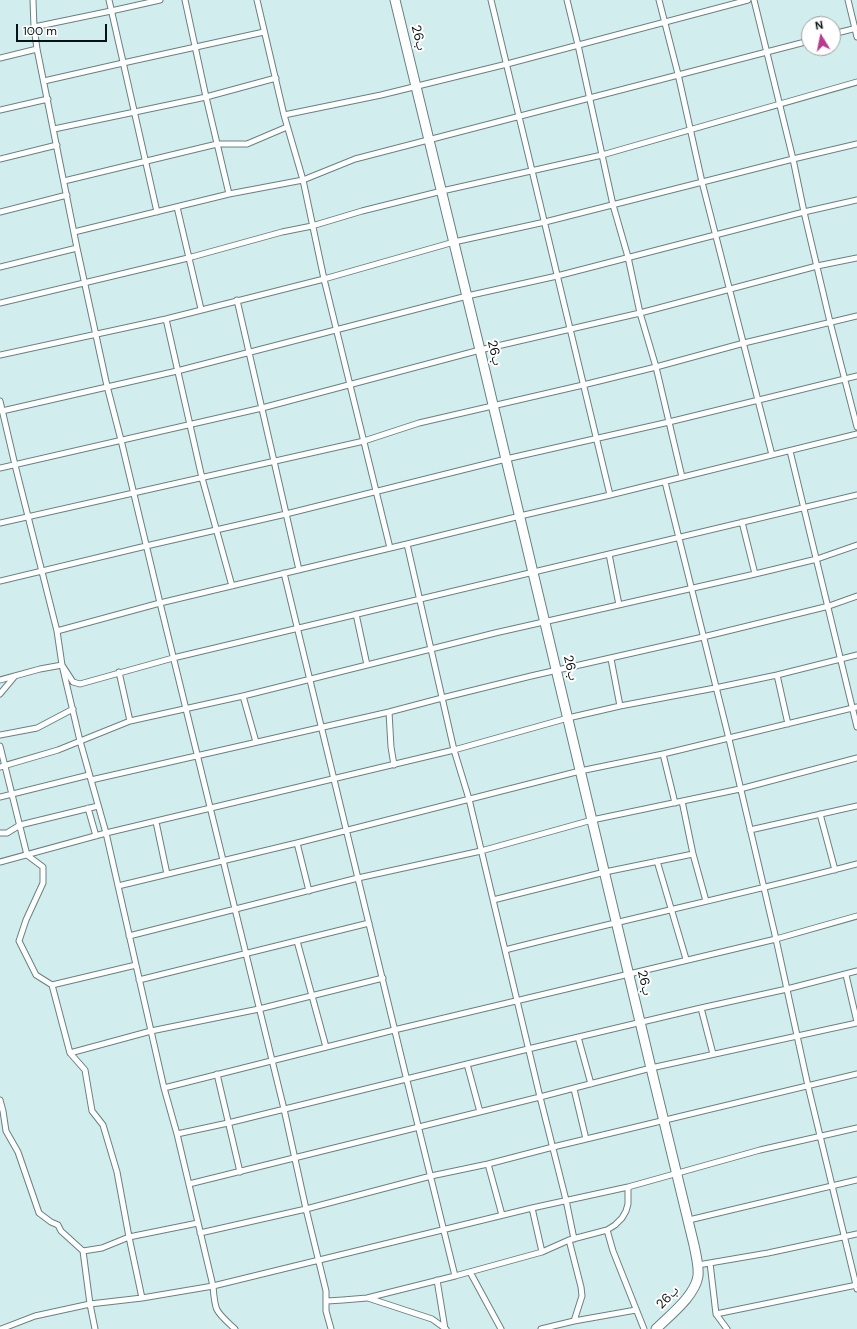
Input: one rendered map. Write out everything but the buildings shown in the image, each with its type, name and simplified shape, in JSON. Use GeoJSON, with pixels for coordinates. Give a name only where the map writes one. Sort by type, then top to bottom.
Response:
{"type":"FeatureCollection","features":[{"type":"Feature","properties":{"kind":"highway","name":"26ب"},"geometry":{"type":"LineString","coordinates":[[395,0],[534,573],[628,973],[689,1220],[698,1265],[698,1275],[695,1286],[678,1307],[656,1329]]}},
{"type":"Feature","properties":{"kind":"street"},"geometry":{"type":"LineString","coordinates":[[33,0],[34,27],[37,49],[77,248],[107,386],[122,440],[173,658],[284,1109],[326,1291],[326,1311],[332,1329]]}},
{"type":"Feature","properties":{"kind":"street"},"geometry":{"type":"LineString","coordinates":[[109,0],[157,212]]}},
{"type":"Feature","properties":{"kind":"street"},"geometry":{"type":"LineString","coordinates":[[34,27],[160,0]]}},
{"type":"Feature","properties":{"kind":"street"},"geometry":{"type":"LineString","coordinates":[[185,0],[229,194]]}},
{"type":"Feature","properties":{"kind":"street"},"geometry":{"type":"LineString","coordinates":[[257,0],[287,127],[303,180],[336,331],[390,548]]}},
{"type":"Feature","properties":{"kind":"street"},"geometry":{"type":"LineString","coordinates":[[491,0],[610,495]]}},
{"type":"Feature","properties":{"kind":"street"},"geometry":{"type":"LineString","coordinates":[[567,0],[612,205],[628,257],[640,313],[656,367],[682,478]]}},
{"type":"Feature","properties":{"kind":"street"},"geometry":{"type":"LineString","coordinates":[[659,0],[678,74],[702,182],[772,455]]}},
{"type":"Feature","properties":{"kind":"street"},"geometry":{"type":"LineString","coordinates":[[284,115],[381,95],[507,64],[748,0]]}},
{"type":"Feature","properties":{"kind":"street"},"geometry":{"type":"LineString","coordinates":[[754,0],[793,159],[830,322],[857,427]]}},
{"type":"Feature","properties":{"kind":"street"},"geometry":{"type":"LineString","coordinates":[[848,0],[857,37]]}},
{"type":"Feature","properties":{"kind":"street"},"geometry":{"type":"LineString","coordinates":[[841,32],[856,28]]}},
{"type":"Feature","properties":{"kind":"street"},"geometry":{"type":"LineString","coordinates":[[44,81],[264,32]]}},
{"type":"Feature","properties":{"kind":"street"},"geometry":{"type":"LineString","coordinates":[[74,232],[229,194],[303,180],[355,159],[801,43]]}},
{"type":"Feature","properties":{"kind":"street"},"geometry":{"type":"LineString","coordinates":[[0,58],[37,49]]}},
{"type":"Feature","properties":{"kind":"street"},"geometry":{"type":"LineString","coordinates":[[54,129],[206,97],[276,78]]}},
{"type":"Feature","properties":{"kind":"street"},"geometry":{"type":"LineString","coordinates":[[0,303],[188,258],[282,232],[312,226],[369,209],[442,191],[602,155],[857,82]]}},
{"type":"Feature","properties":{"kind":"street"},"geometry":{"type":"LineString","coordinates":[[0,110],[48,99]]}},
{"type":"Feature","properties":{"kind":"street"},"geometry":{"type":"LineString","coordinates":[[64,181],[217,144],[247,144],[287,127]]}},
{"type":"Feature","properties":{"kind":"street"},"geometry":{"type":"LineString","coordinates":[[0,356],[166,319],[324,279],[454,242],[545,222],[857,144]]}},
{"type":"Feature","properties":{"kind":"street"},"geometry":{"type":"LineString","coordinates":[[0,159],[57,145]]}},
{"type":"Feature","properties":{"kind":"street"},"geometry":{"type":"LineString","coordinates":[[0,212],[67,195]]}},
{"type":"Feature","properties":{"kind":"street"},"geometry":{"type":"LineString","coordinates":[[2,411],[177,371],[467,296],[557,276],[804,212],[857,200]]}},
{"type":"Feature","properties":{"kind":"street"},"geometry":{"type":"LineString","coordinates":[[177,207],[201,309]]}},
{"type":"Feature","properties":{"kind":"street"},"geometry":{"type":"LineString","coordinates":[[0,267],[77,248]]}},
{"type":"Feature","properties":{"kind":"street"},"geometry":{"type":"LineString","coordinates":[[0,468],[262,408],[480,350],[640,313],[817,266],[857,258]]}},
{"type":"Feature","properties":{"kind":"street"},"geometry":{"type":"LineString","coordinates":[[237,300],[299,570]]}},
{"type":"Feature","properties":{"kind":"street"},"geometry":{"type":"LineString","coordinates":[[0,522],[274,462],[364,440],[419,423],[494,407],[656,367],[744,343],[857,316]]}},
{"type":"Feature","properties":{"kind":"street"},"geometry":{"type":"LineString","coordinates":[[166,319],[202,478],[232,586]]}},
{"type":"Feature","properties":{"kind":"street"},"geometry":{"type":"LineString","coordinates":[[0,581],[286,514],[376,492],[420,479],[596,440],[857,376]]}},
{"type":"Feature","properties":{"kind":"street"},"geometry":{"type":"LineString","coordinates":[[0,401],[57,631],[62,665],[80,740],[106,833],[164,1088],[177,1134],[213,1286],[214,1304],[221,1317],[235,1329]]}},
{"type":"Feature","properties":{"kind":"street"},"geometry":{"type":"LineString","coordinates":[[0,429],[6,427]]}},
{"type":"Feature","properties":{"kind":"street"},"geometry":{"type":"LineString","coordinates":[[57,631],[160,603],[682,478],[857,434]]}},
{"type":"Feature","properties":{"kind":"street"},"geometry":{"type":"LineString","coordinates":[[790,451],[829,606],[840,659],[855,708],[857,727]]}},
{"type":"Feature","properties":{"kind":"street"},"geometry":{"type":"LineString","coordinates":[[665,482],[715,688],[729,738],[763,889],[776,939],[808,1086],[857,1287],[716,1314]]}},
{"type":"Feature","properties":{"kind":"street"},"geometry":{"type":"LineString","coordinates":[[62,665],[73,682],[80,684],[92,682],[119,672],[173,658],[534,573],[804,507],[857,497]]}},
{"type":"Feature","properties":{"kind":"street"},"geometry":{"type":"LineString","coordinates":[[742,522],[755,574]]}},
{"type":"Feature","properties":{"kind":"street"},"geometry":{"type":"LineString","coordinates":[[407,544],[454,750],[469,799],[528,1049],[566,1200],[571,1240],[582,1296],[574,1321]]}},
{"type":"Feature","properties":{"kind":"street"},"geometry":{"type":"LineString","coordinates":[[3,767],[58,750],[130,721],[243,696],[545,622],[691,590],[817,559],[857,545]]}},
{"type":"Feature","properties":{"kind":"street"},"geometry":{"type":"LineString","coordinates":[[609,554],[619,605]]}},
{"type":"Feature","properties":{"kind":"street"},"geometry":{"type":"LineString","coordinates":[[284,573],[455,1276]]}},
{"type":"Feature","properties":{"kind":"street"},"geometry":{"type":"LineString","coordinates":[[0,798],[12,794],[198,756],[322,728],[557,670],[703,637],[829,606],[857,596]]}},
{"type":"Feature","properties":{"kind":"street"},"geometry":{"type":"LineString","coordinates":[[356,614],[367,665]]}},
{"type":"Feature","properties":{"kind":"street"},"geometry":{"type":"LineString","coordinates":[[0,862],[106,833],[454,750],[568,718],[620,706],[777,675],[857,654]]}},
{"type":"Feature","properties":{"kind":"street"},"geometry":{"type":"LineString","coordinates":[[611,658],[620,706]]}},
{"type":"Feature","properties":{"kind":"street"},"geometry":{"type":"LineString","coordinates":[[0,680],[40,669],[62,665]]}},
{"type":"Feature","properties":{"kind":"street"},"geometry":{"type":"LineString","coordinates":[[119,672],[130,721]]}},
{"type":"Feature","properties":{"kind":"street"},"geometry":{"type":"LineString","coordinates":[[777,675],[788,724]]}},
{"type":"Feature","properties":{"kind":"street"},"geometry":{"type":"LineString","coordinates":[[0,694],[16,676]]}},
{"type":"Feature","properties":{"kind":"street"},"geometry":{"type":"LineString","coordinates":[[243,696],[256,742]]}},
{"type":"Feature","properties":{"kind":"street"},"geometry":{"type":"LineString","coordinates":[[118,886],[347,831],[580,772],[663,754],[855,708]]}},
{"type":"Feature","properties":{"kind":"street"},"geometry":{"type":"LineString","coordinates":[[0,735],[37,728],[73,709]]}},
{"type":"Feature","properties":{"kind":"street"},"geometry":{"type":"LineString","coordinates":[[389,712],[390,739],[394,764]]}},
{"type":"Feature","properties":{"kind":"street"},"geometry":{"type":"LineString","coordinates":[[0,746],[3,767],[12,794],[27,855],[43,867],[43,883],[26,920],[19,941],[36,975],[52,985],[70,1053],[85,1070],[92,1111],[103,1125],[117,1172],[142,1298]]}},
{"type":"Feature","properties":{"kind":"street"},"geometry":{"type":"LineString","coordinates":[[663,754],[675,803]]}},
{"type":"Feature","properties":{"kind":"street"},"geometry":{"type":"LineString","coordinates":[[129,936],[358,878],[481,851],[592,820],[740,788],[857,758]]}},
{"type":"Feature","properties":{"kind":"street"},"geometry":{"type":"LineString","coordinates":[[682,801],[693,854],[706,901]]}},
{"type":"Feature","properties":{"kind":"street"},"geometry":{"type":"LineString","coordinates":[[0,833],[8,833],[20,825],[98,806]]}},
{"type":"Feature","properties":{"kind":"street"},"geometry":{"type":"LineString","coordinates":[[750,830],[857,806]]}},
{"type":"Feature","properties":{"kind":"street"},"geometry":{"type":"LineString","coordinates":[[88,808],[96,836]]}},
{"type":"Feature","properties":{"kind":"street"},"geometry":{"type":"LineString","coordinates":[[820,814],[835,870]]}},
{"type":"Feature","properties":{"kind":"street"},"geometry":{"type":"LineString","coordinates":[[156,822],[167,874]]}},
{"type":"Feature","properties":{"kind":"street"},"geometry":{"type":"LineString","coordinates":[[297,843],[308,891]]}},
{"type":"Feature","properties":{"kind":"street"},"geometry":{"type":"LineString","coordinates":[[493,900],[605,872],[693,854]]}},
{"type":"Feature","properties":{"kind":"street"},"geometry":{"type":"LineString","coordinates":[[657,861],[686,959]]}},
{"type":"Feature","properties":{"kind":"street"},"geometry":{"type":"LineString","coordinates":[[505,950],[616,922],[763,889],[857,864]]}},
{"type":"Feature","properties":{"kind":"street"},"geometry":{"type":"LineString","coordinates":[[164,1088],[517,1000],[776,939],[857,916]]}},
{"type":"Feature","properties":{"kind":"street"},"geometry":{"type":"LineString","coordinates":[[139,980],[369,923]]}},
{"type":"Feature","properties":{"kind":"street"},"geometry":{"type":"LineString","coordinates":[[297,941],[326,1047]]}},
{"type":"Feature","properties":{"kind":"street"},"geometry":{"type":"LineString","coordinates":[[52,985],[136,965]]}},
{"type":"Feature","properties":{"kind":"street"},"geometry":{"type":"LineString","coordinates":[[177,1134],[228,1123],[640,1022],[857,972]]}},
{"type":"Feature","properties":{"kind":"street"},"geometry":{"type":"LineString","coordinates":[[189,1184],[651,1068],[857,1022],[846,975]]}},
{"type":"Feature","properties":{"kind":"street"},"geometry":{"type":"LineString","coordinates":[[70,1053],[152,1031],[259,1009],[383,978]]}},
{"type":"Feature","properties":{"kind":"street"},"geometry":{"type":"LineString","coordinates":[[701,1008],[713,1054]]}},
{"type":"Feature","properties":{"kind":"street"},"geometry":{"type":"LineString","coordinates":[[578,1037],[590,1084]]}},
{"type":"Feature","properties":{"kind":"street"},"geometry":{"type":"LineString","coordinates":[[467,1064],[480,1112]]}},
{"type":"Feature","properties":{"kind":"street"},"geometry":{"type":"LineString","coordinates":[[217,1074],[240,1172]]}},
{"type":"Feature","properties":{"kind":"street"},"geometry":{"type":"LineString","coordinates":[[200,1233],[306,1209],[431,1176],[488,1164],[857,1074]]}},
{"type":"Feature","properties":{"kind":"street"},"geometry":{"type":"LineString","coordinates":[[574,1088],[586,1139]]}},
{"type":"Feature","properties":{"kind":"street"},"geometry":{"type":"LineString","coordinates":[[0,1100],[4,1111],[6,1131],[18,1152],[39,1213],[51,1222],[58,1225],[62,1231],[83,1251],[95,1329]]}},
{"type":"Feature","properties":{"kind":"street"},"geometry":{"type":"LineString","coordinates":[[1,1329],[35,1316],[90,1304],[142,1298],[213,1286],[502,1215],[628,1187],[760,1150],[857,1128]]}},
{"type":"Feature","properties":{"kind":"street"},"geometry":{"type":"LineString","coordinates":[[488,1164],[502,1215]]}},
{"type":"Feature","properties":{"kind":"street"},"geometry":{"type":"LineString","coordinates":[[689,1220],[857,1180]]}},
{"type":"Feature","properties":{"kind":"street"},"geometry":{"type":"LineString","coordinates":[[326,1301],[367,1298],[455,1276],[542,1252],[571,1240],[607,1230],[618,1221],[626,1211],[628,1204],[628,1187]]}},
{"type":"Feature","properties":{"kind":"street"},"geometry":{"type":"LineString","coordinates":[[532,1208],[542,1252]]}},
{"type":"Feature","properties":{"kind":"street"},"geometry":{"type":"LineString","coordinates":[[83,1251],[110,1245],[129,1237],[198,1223]]}},
{"type":"Feature","properties":{"kind":"street"},"geometry":{"type":"LineString","coordinates":[[607,1230],[613,1251],[631,1292],[636,1310],[644,1329]]}},
{"type":"Feature","properties":{"kind":"street"},"geometry":{"type":"LineString","coordinates":[[698,1265],[768,1253],[857,1234]]}},
{"type":"Feature","properties":{"kind":"street"},"geometry":{"type":"LineString","coordinates":[[710,1263],[716,1314],[727,1329]]}},
{"type":"Feature","properties":{"kind":"street"},"geometry":{"type":"LineString","coordinates":[[470,1272],[501,1329]]}},
{"type":"Feature","properties":{"kind":"street"},"geometry":{"type":"LineString","coordinates":[[437,1280],[445,1329]]}},
{"type":"Feature","properties":{"kind":"street"},"geometry":{"type":"LineString","coordinates":[[367,1298],[432,1319],[445,1329]]}},
{"type":"Feature","properties":{"kind":"street"},"geometry":{"type":"LineString","coordinates":[[541,1329],[574,1321],[636,1310]]}}]}
